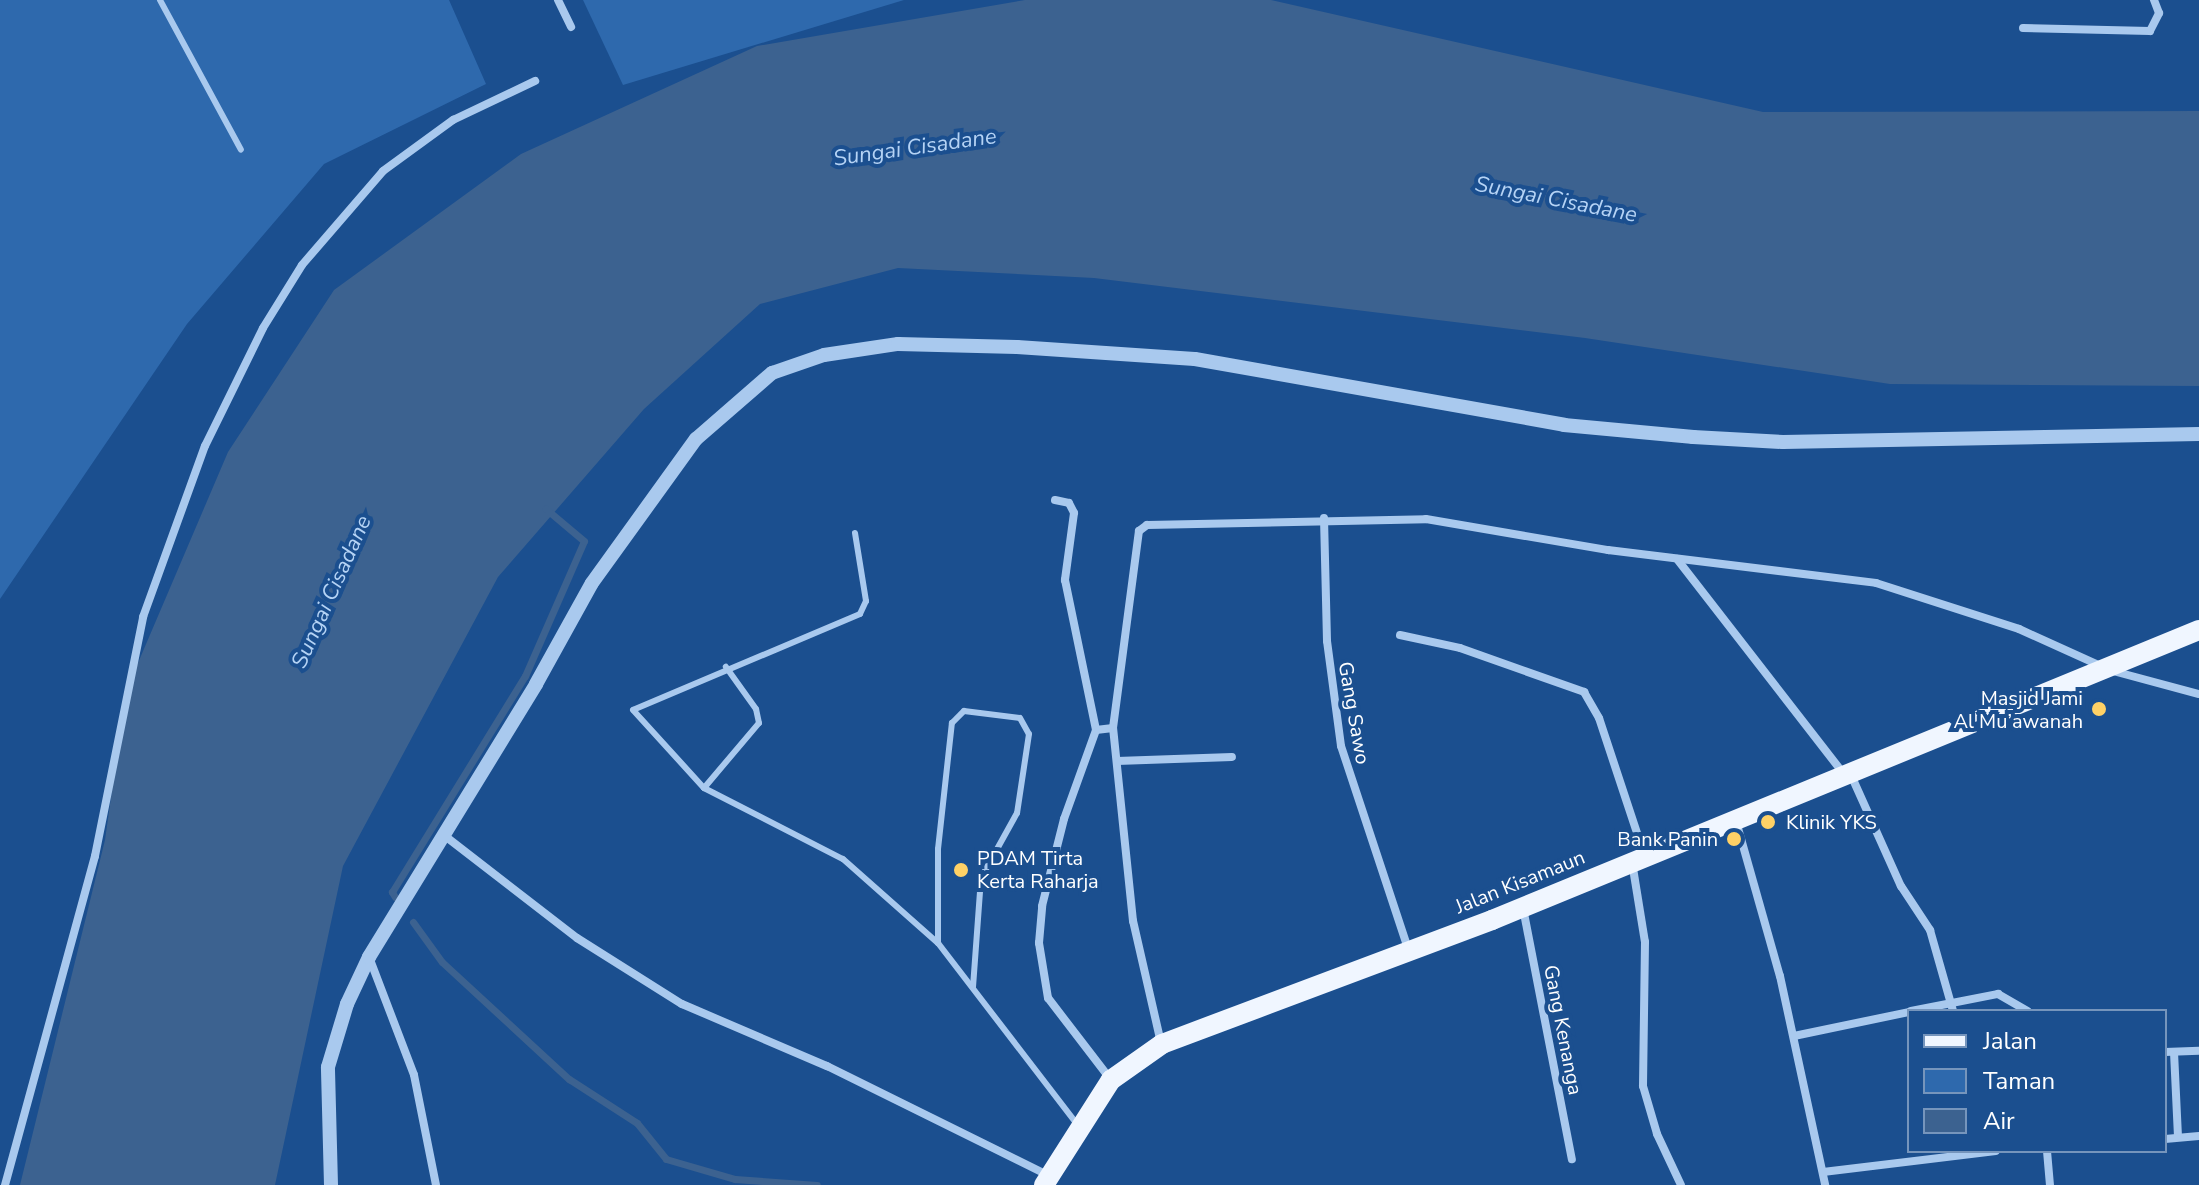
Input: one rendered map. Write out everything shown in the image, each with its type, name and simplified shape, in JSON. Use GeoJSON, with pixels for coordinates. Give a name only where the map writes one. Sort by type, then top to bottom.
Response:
{"type":"FeatureCollection","features":[{"type":"Feature","properties":{"kind":"main road","name":"Jalan Kisamaun"},"geometry":{"type":"LineString","coordinates":[[1046,1180],[1111,1080],[1162,1044],[1523,907],[1734,817],[2199,630]]}},
{"type":"Feature","properties":{"kind":"street"},"geometry":{"type":"LineString","coordinates":[[558,0],[571,27]]}},
{"type":"Feature","properties":{"kind":"street"},"geometry":{"type":"LineString","coordinates":[[2023,28],[2150,31],[2159,13],[2154,0]]}},
{"type":"Feature","properties":{"kind":"street"},"geometry":{"type":"LineString","coordinates":[[5,1185],[95,856],[143,617],[205,446],[263,328],[302,265],[383,171],[453,120],[535,81]]}},
{"type":"Feature","properties":{"kind":"street"},"geometry":{"type":"LineString","coordinates":[[331,1185],[328,1067],[347,1004],[369,957],[445,836],[592,583],[696,439],[760,379],[824,355],[898,344],[1153,354],[1564,425],[1723,439],[1997,441],[2199,434]]}},
{"type":"Feature","properties":{"kind":"street"},"geometry":{"type":"LineString","coordinates":[[1055,500],[1069,503],[1074,513],[1065,580],[1096,730],[1050,869],[1040,952],[1048,998],[1111,1080]]}},
{"type":"Feature","properties":{"kind":"street"},"geometry":{"type":"LineString","coordinates":[[1162,1044],[1135,933],[1113,728],[1142,527],[1324,518],[1426,519],[1677,559],[1898,588],[2019,629],[2108,669],[2199,694]]}},
{"type":"Feature","properties":{"kind":"street","name":"Gang Sawo"},"geometry":{"type":"LineString","coordinates":[[1324,518],[1327,641],[1341,746],[1409,952]]}},
{"type":"Feature","properties":{"kind":"street"},"geometry":{"type":"LineString","coordinates":[[1677,559],[1847,774],[1901,886],[1930,930],[1952,1007]]}},
{"type":"Feature","properties":{"kind":"street"},"geometry":{"type":"LineString","coordinates":[[1400,635],[1460,648],[1584,692],[1599,718],[1638,857],[1645,942],[1643,1086],[1657,1134],[1681,1185]]}},
{"type":"Feature","properties":{"kind":"street"},"geometry":{"type":"LineString","coordinates":[[1096,730],[1113,728]]}},
{"type":"Feature","properties":{"kind":"street"},"geometry":{"type":"LineString","coordinates":[[1117,761],[1232,757]]}},
{"type":"Feature","properties":{"kind":"street"},"geometry":{"type":"LineString","coordinates":[[1734,817],[1794,1036],[1825,1185]]}},
{"type":"Feature","properties":{"kind":"street"},"geometry":{"type":"LineString","coordinates":[[445,836],[589,946],[682,1004],[827,1066],[1046,1180]]}},
{"type":"Feature","properties":{"kind":"street","name":"Gang Kenanga"},"geometry":{"type":"LineString","coordinates":[[1523,907],[1572,1159]]}},
{"type":"Feature","properties":{"kind":"street"},"geometry":{"type":"LineString","coordinates":[[369,957],[418,1089],[436,1185]]}},
{"type":"Feature","properties":{"kind":"street"},"geometry":{"type":"LineString","coordinates":[[1931,1009],[1952,1007],[1998,994],[2024,1009]]}},
{"type":"Feature","properties":{"kind":"street"},"geometry":{"type":"LineString","coordinates":[[1794,1036],[1907,1012]]}},
{"type":"Feature","properties":{"kind":"street"},"geometry":{"type":"LineString","coordinates":[[2178,1137],[2169,1052],[2199,1051]]}},
{"type":"Feature","properties":{"kind":"street"},"geometry":{"type":"LineString","coordinates":[[2167,1139],[2199,1136]]}},
{"type":"Feature","properties":{"kind":"street"},"geometry":{"type":"LineString","coordinates":[[1823,1172],[1980,1153]]}},
{"type":"Feature","properties":{"kind":"street"},"geometry":{"type":"LineString","coordinates":[[2047,1153],[2050,1185]]}},
{"type":"Feature","properties":{"kind":"lane"},"geometry":{"type":"LineString","coordinates":[[160,0],[241,150]]}},
{"type":"Feature","properties":{"kind":"lane"},"geometry":{"type":"LineString","coordinates":[[855,533],[866,601],[860,614],[726,667],[633,710],[704,788],[843,859],[938,943],[1079,1126]]}},
{"type":"Feature","properties":{"kind":"lane"},"geometry":{"type":"LineString","coordinates":[[704,788],[759,723],[756,709],[726,667]]}},
{"type":"Feature","properties":{"kind":"lane"},"geometry":{"type":"LineString","coordinates":[[938,943],[938,849],[952,723],[964,711],[1020,718],[1029,734],[1017,813],[981,878],[973,987]]}},
{"type":"Feature","properties":{"kind":"green space"},"geometry":{"type":"Polygon","coordinates":[[[0,0],[449,0],[486,84],[324,164],[187,324],[0,599],[0,0]]]}},
{"type":"Feature","properties":{"kind":"green space"},"geometry":{"type":"Polygon","coordinates":[[[583,0],[904,0],[623,85],[583,0]]]}},
{"type":"Feature","properties":{"kind":"water","name":"Sungai Cisadane"},"geometry":{"type":"Polygon","coordinates":[[[1025,0],[1271,0],[1763,112],[2199,111],[2199,386],[1890,384],[1585,338],[1094,278],[898,268],[760,304],[644,409],[498,577],[343,866],[275,1185],[20,1185],[105,840],[126,691],[228,452],[334,290],[521,154],[757,46],[1025,0]]]}},
{"type":"Feature","properties":{"kind":"waterway"},"geometry":{"type":"LineString","coordinates":[[395,897],[392,892],[525,676],[584,541],[546,509]]}},
{"type":"Feature","properties":{"kind":"waterway"},"geometry":{"type":"LineString","coordinates":[[413,922],[442,962],[569,1079],[637,1123],[666,1159],[735,1179],[817,1185]]}},
{"type":"Feature","properties":{"kind":"place","name":"Masjid Jami Al Mu’awanah"},"geometry":{"type":"Point","coordinates":[2099,709]}},
{"type":"Feature","properties":{"kind":"place","name":"Klinik YKS"},"geometry":{"type":"Point","coordinates":[1768,822]}},
{"type":"Feature","properties":{"kind":"place","name":"Bank Panin"},"geometry":{"type":"Point","coordinates":[1734,839]}},
{"type":"Feature","properties":{"kind":"place","name":"PDAM Tirta Kerta Raharja"},"geometry":{"type":"Point","coordinates":[961,870]}}]}
